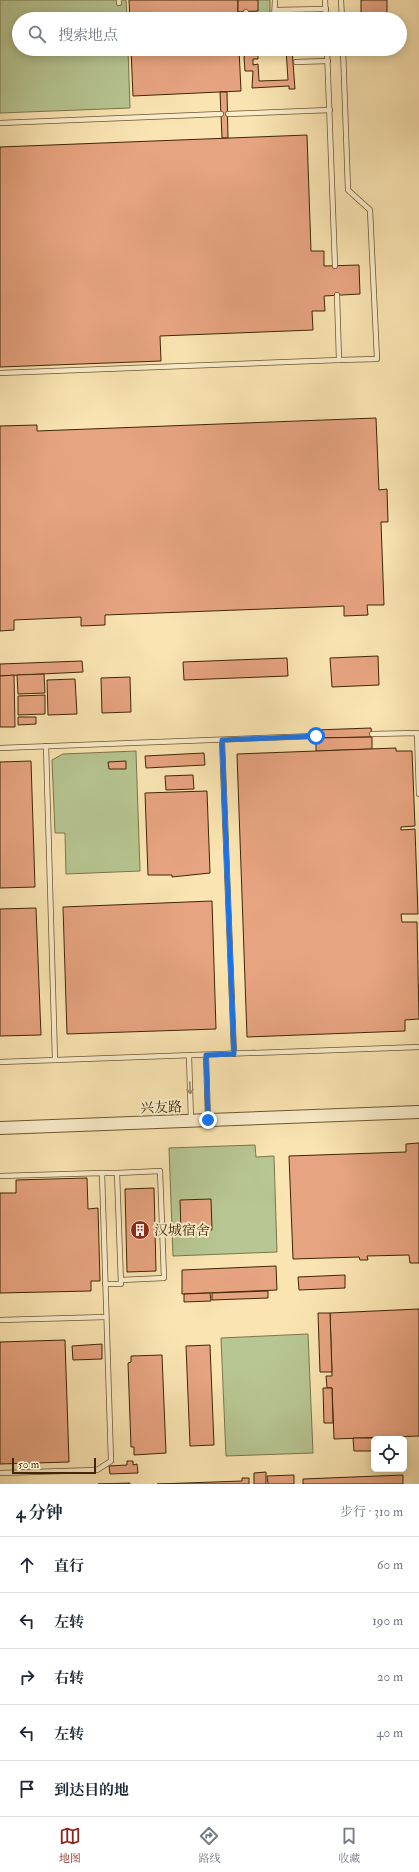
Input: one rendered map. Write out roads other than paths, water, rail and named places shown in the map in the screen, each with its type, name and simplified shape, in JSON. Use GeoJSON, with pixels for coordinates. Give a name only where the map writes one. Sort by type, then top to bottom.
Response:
{"type":"FeatureCollection","features":[{"type":"Feature","properties":{"kind":"street","name":"兴友路"},"geometry":{"type":"LineString","coordinates":[[0,1128],[419,1112]]}},
{"type":"Feature","properties":{"kind":"lane"},"geometry":{"type":"LineString","coordinates":[[275,0],[275,10],[326,9],[325,0]]}},
{"type":"Feature","properties":{"kind":"lane"},"geometry":{"type":"LineString","coordinates":[[341,0],[342,12]]}},
{"type":"Feature","properties":{"kind":"lane"},"geometry":{"type":"LineString","coordinates":[[328,56],[336,266]]}},
{"type":"Feature","properties":{"kind":"lane"},"geometry":{"type":"LineString","coordinates":[[0,373],[377,358],[370,210],[348,190],[343,56]]}},
{"type":"Feature","properties":{"kind":"lane"},"geometry":{"type":"LineString","coordinates":[[296,62],[328,61]]}},
{"type":"Feature","properties":{"kind":"lane"},"geometry":{"type":"LineString","coordinates":[[228,114],[330,110]]}},
{"type":"Feature","properties":{"kind":"lane"},"geometry":{"type":"LineString","coordinates":[[0,123],[221,114]]}},
{"type":"Feature","properties":{"kind":"lane"},"geometry":{"type":"LineString","coordinates":[[337,295],[339,360]]}},
{"type":"Feature","properties":{"kind":"lane"},"geometry":{"type":"LineString","coordinates":[[372,734],[417,733],[419,794]]}},
{"type":"Feature","properties":{"kind":"lane"},"geometry":{"type":"LineString","coordinates":[[0,748],[316,736]]}},
{"type":"Feature","properties":{"kind":"lane"},"geometry":{"type":"LineString","coordinates":[[222,740],[234,1054]]}},
{"type":"Feature","properties":{"kind":"lane"},"geometry":{"type":"LineString","coordinates":[[46,746],[55,1060]]}},
{"type":"Feature","properties":{"kind":"lane"},"geometry":{"type":"LineString","coordinates":[[0,1062],[419,1047]]}},
{"type":"Feature","properties":{"kind":"lane"},"geometry":{"type":"LineString","coordinates":[[206,1055],[208,1120]]}},
{"type":"Feature","properties":{"kind":"lane"},"geometry":{"type":"LineString","coordinates":[[189,1056],[191,1121]]}},
{"type":"Feature","properties":{"kind":"lane"},"geometry":{"type":"LineString","coordinates":[[0,1176],[160,1171],[164,1278],[121,1280]]}},
{"type":"Feature","properties":{"kind":"lane"},"geometry":{"type":"LineString","coordinates":[[0,1473],[97,1470],[111,1461],[102,1173]]}},
{"type":"Feature","properties":{"kind":"lane"},"geometry":{"type":"LineString","coordinates":[[105,1284],[121,1284],[117,1173]]}},
{"type":"Feature","properties":{"kind":"lane"},"geometry":{"type":"LineString","coordinates":[[0,1320],[106,1318]]}},
{"type":"Feature","properties":{"kind":"place","name":"汉城宿舍"},"geometry":{"type":"Point","coordinates":[140,1230]}}]}
